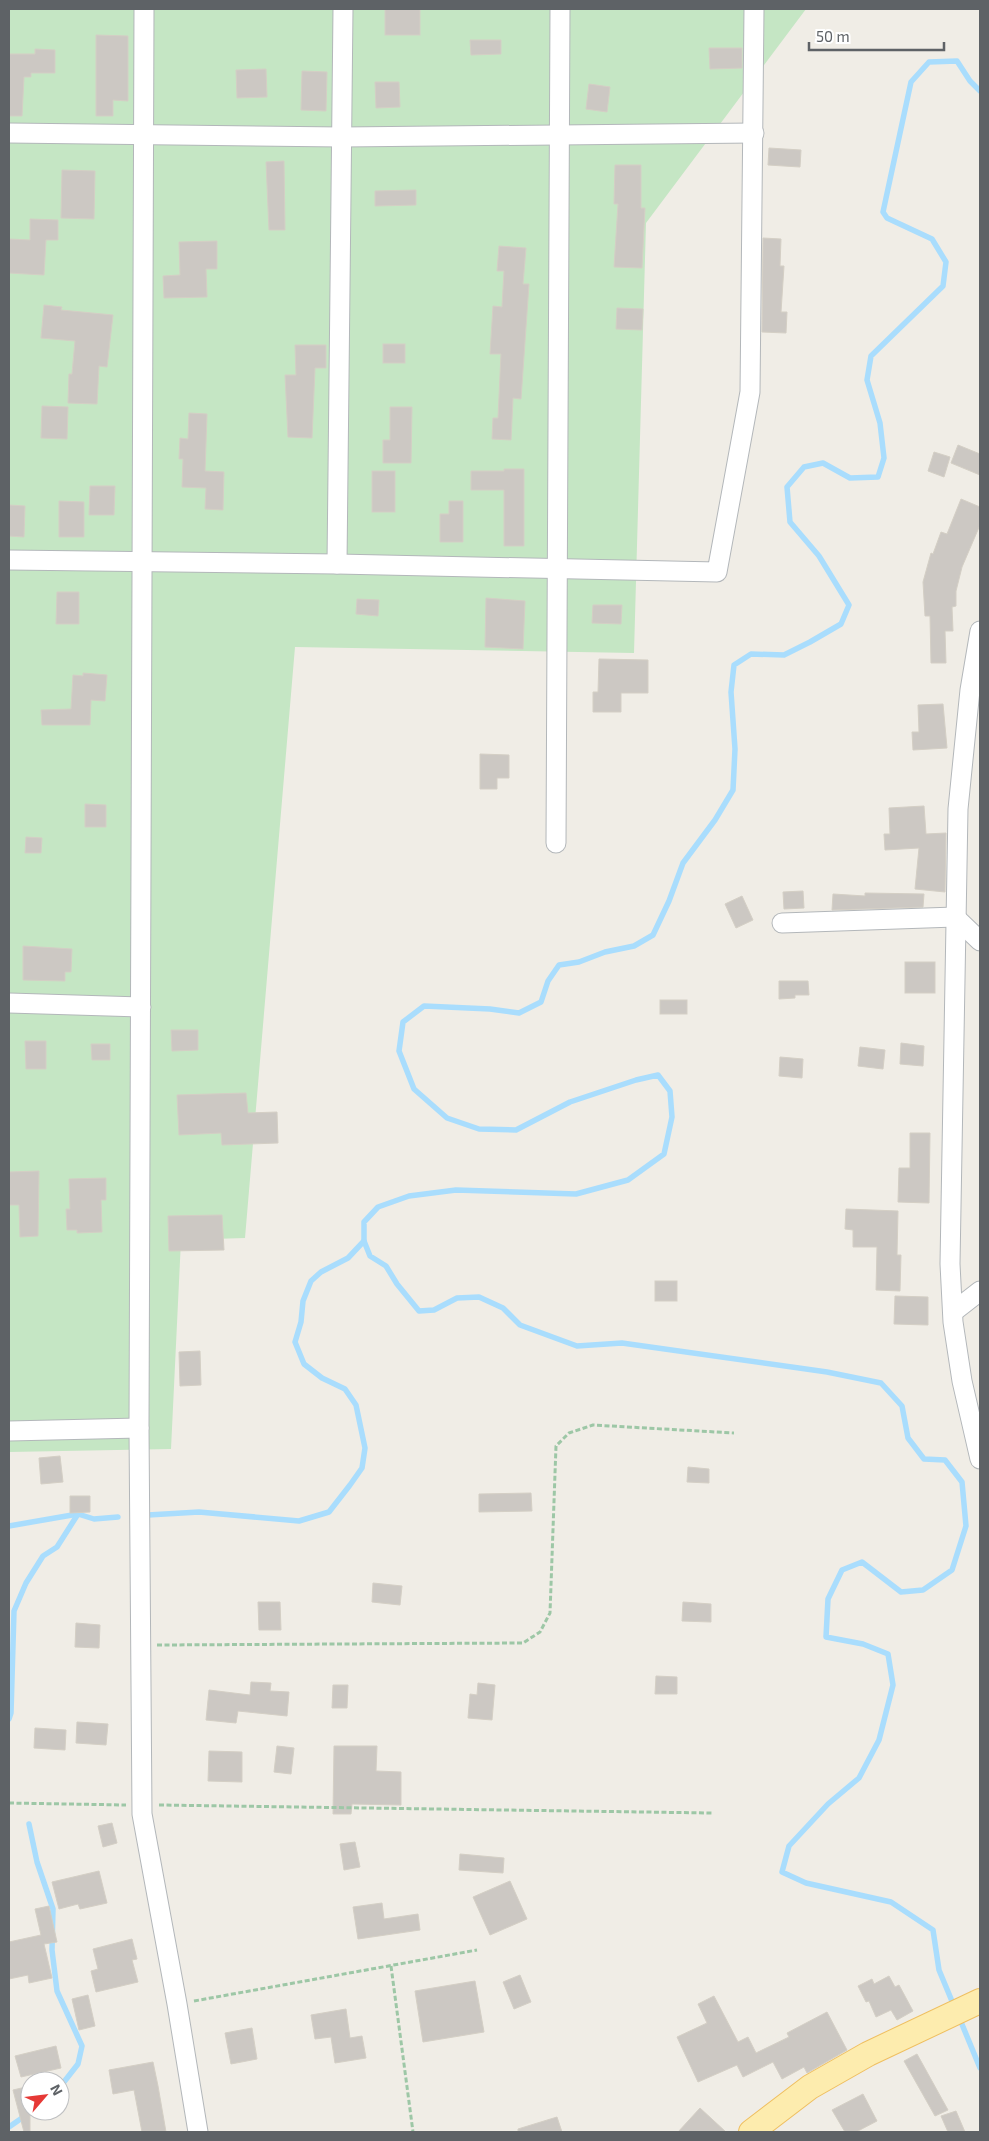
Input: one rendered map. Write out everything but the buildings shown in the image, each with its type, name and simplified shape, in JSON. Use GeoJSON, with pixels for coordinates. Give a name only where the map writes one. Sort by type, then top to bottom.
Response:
{"type":"FeatureCollection","features":[{"type":"Feature","properties":{"kind":"main road"},"geometry":{"type":"LineString","coordinates":[[751,2132],[810,2087],[868,2054],[977,2003]]}},
{"type":"Feature","properties":{"kind":"street"},"geometry":{"type":"LineString","coordinates":[[144,9],[139,1428],[139,1645],[142,1814],[177,2004],[198,2132]]}},
{"type":"Feature","properties":{"kind":"street"},"geometry":{"type":"LineString","coordinates":[[337,564],[343,9]]}},
{"type":"Feature","properties":{"kind":"street"},"geometry":{"type":"LineString","coordinates":[[556,843],[560,9]]}},
{"type":"Feature","properties":{"kind":"street"},"geometry":{"type":"LineString","coordinates":[[9,560],[337,564],[717,572],[750,392],[754,9]]}},
{"type":"Feature","properties":{"kind":"street"},"geometry":{"type":"LineString","coordinates":[[9,133],[342,137],[754,134]]}},
{"type":"Feature","properties":{"kind":"street"},"geometry":{"type":"LineString","coordinates":[[980,631],[970,690],[958,809],[950,1264],[953,1312],[962,1381],[980,1459]]}},
{"type":"Feature","properties":{"kind":"street"},"geometry":{"type":"LineString","coordinates":[[782,923],[955,917],[978,934]]}},
{"type":"Feature","properties":{"kind":"street"},"geometry":{"type":"LineString","coordinates":[[9,1003],[141,1007]]}},
{"type":"Feature","properties":{"kind":"street"},"geometry":{"type":"LineString","coordinates":[[953,1312],[980,1291]]}},
{"type":"Feature","properties":{"kind":"street"},"geometry":{"type":"LineString","coordinates":[[9,1431],[139,1428]]}},
{"type":"Feature","properties":{"kind":"path"},"geometry":{"type":"LineString","coordinates":[[139,1645],[523,1643],[540,1632],[550,1613],[556,1446],[569,1433],[593,1424],[734,1433]]}},
{"type":"Feature","properties":{"kind":"path"},"geometry":{"type":"LineString","coordinates":[[9,1803],[712,1813]]}},
{"type":"Feature","properties":{"kind":"path"},"geometry":{"type":"LineString","coordinates":[[177,2004],[476,1950]]}},
{"type":"Feature","properties":{"kind":"path"},"geometry":{"type":"LineString","coordinates":[[391,1966],[413,2132]]}},
{"type":"Feature","properties":{"kind":"green space"},"geometry":{"type":"Polygon","coordinates":[[[9,9],[806,9],[646,223],[634,653],[295,647],[245,1238],[181,1240],[171,1449],[9,1452],[9,9]]]}},
{"type":"Feature","properties":{"kind":"waterway"},"geometry":{"type":"LineString","coordinates":[[954,2006],[939,1970],[933,1930],[891,1902],[806,1883],[782,1872],[789,1846],[828,1804],[859,1778],[879,1740],[893,1685],[888,1654],[863,1644],[826,1637],[828,1599],[842,1570],[862,1562],[901,1592],[923,1590],[952,1570],[966,1526],[962,1482],[945,1460],[924,1459],[908,1438],[902,1406],[881,1383],[827,1372],[622,1343],[577,1346],[520,1325],[503,1308],[479,1297],[457,1298],[434,1310],[419,1311],[397,1284],[386,1266],[370,1256],[364,1241],[364,1222],[378,1207],[409,1196],[456,1190],[576,1194],[628,1180],[664,1154],[672,1117],[670,1091],[658,1075],[636,1080],[570,1102],[516,1130],[479,1129],[447,1118],[414,1089],[399,1051],[403,1022],[424,1006],[490,1009],[519,1013],[541,1002],[548,981],[559,965],[579,962],[605,952],[634,946],[653,935],[669,901],[683,863],[715,820],[733,790],[735,749],[731,692],[734,665],[751,654],[784,655],[810,642],[841,624],[849,605],[819,556],[790,522],[787,487],[804,467],[823,463],[850,478],[878,477],[884,458],[880,423],[867,380],[871,356],[943,286],[946,262],[932,239],[887,218],[883,212],[911,82],[929,62],[957,61],[970,81],[980,91]]}},
{"type":"Feature","properties":{"kind":"waterway"},"geometry":{"type":"LineString","coordinates":[[148,1515],[199,1512],[299,1521],[329,1512],[362,1468],[365,1448],[356,1405],[345,1389],[322,1378],[304,1364],[295,1342],[301,1322],[303,1301],[311,1281],[321,1272],[348,1258],[364,1241]]}},
{"type":"Feature","properties":{"kind":"waterway"},"geometry":{"type":"LineString","coordinates":[[9,1526],[78,1514],[94,1519],[118,1517]]}},
{"type":"Feature","properties":{"kind":"waterway"},"geometry":{"type":"LineString","coordinates":[[9,1719],[11,1713],[14,1611],[26,1583],[43,1556],[57,1547],[78,1514]]}},
{"type":"Feature","properties":{"kind":"waterway"},"geometry":{"type":"LineString","coordinates":[[29,1824],[37,1862],[53,1909],[52,1950],[57,1991],[82,2046],[78,2064],[70,2074]]}},
{"type":"Feature","properties":{"kind":"waterway"},"geometry":{"type":"LineString","coordinates":[[959,2017],[980,2068]]}},
{"type":"Feature","properties":{"kind":"waterway"},"geometry":{"type":"LineString","coordinates":[[9,2127],[20,2119]]}}]}
